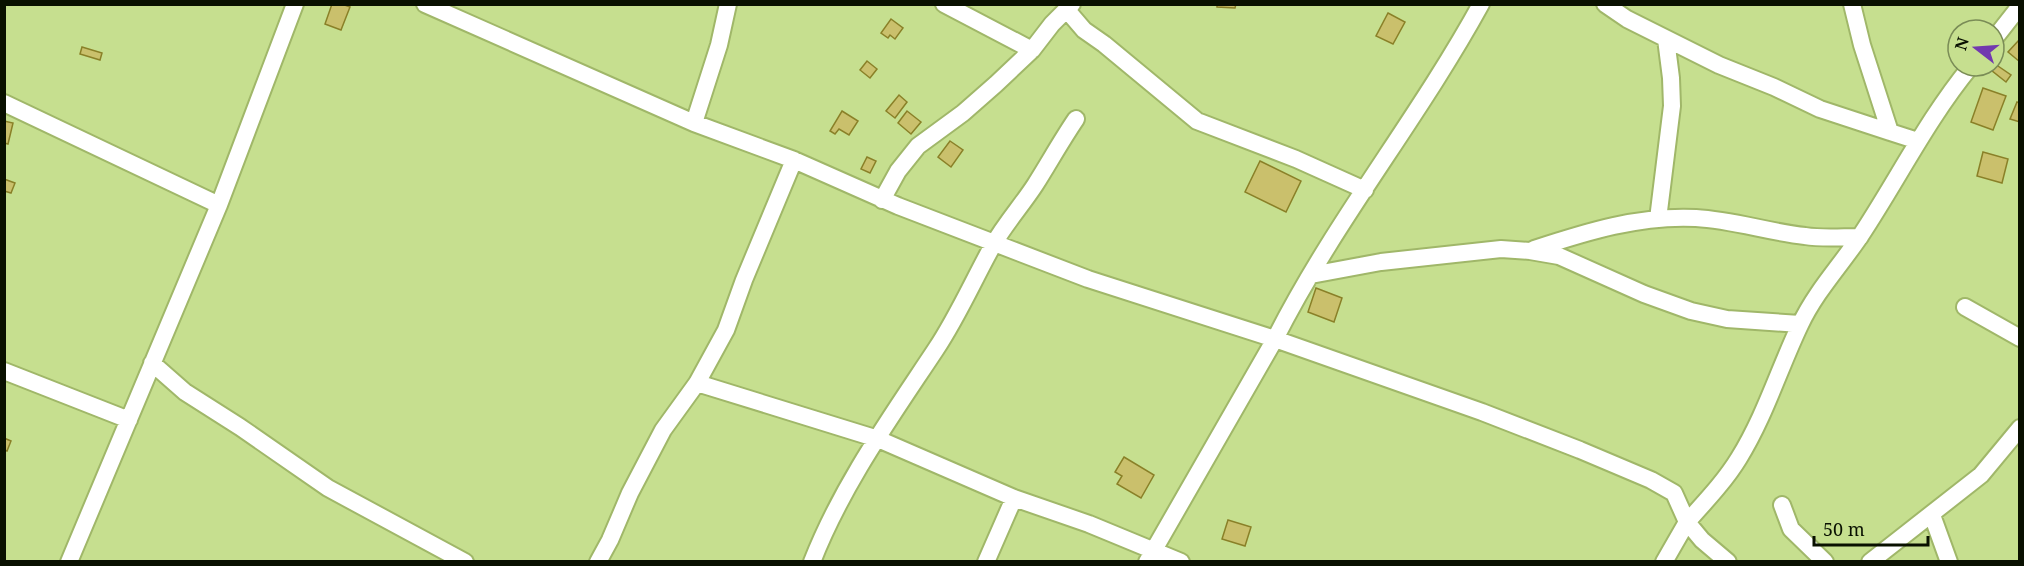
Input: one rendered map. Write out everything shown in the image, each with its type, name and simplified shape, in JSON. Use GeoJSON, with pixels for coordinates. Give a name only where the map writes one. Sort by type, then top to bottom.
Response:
{"type":"FeatureCollection","features":[{"type":"Feature","properties":{"kind":"street"},"geometry":{"type":"LineString","coordinates":[[69,561],[219,206],[295,4]]}},
{"type":"Feature","properties":{"kind":"street"},"geometry":{"type":"LineString","coordinates":[[426,4],[694,123],[794,160],[882,200],[1088,279],[1275,339],[1482,412],[1651,480],[1674,493],[1687,522],[1702,540],[1728,561]]}},
{"type":"Feature","properties":{"kind":"street"},"geometry":{"type":"LineString","coordinates":[[694,123],[719,45],[728,4]]}},
{"type":"Feature","properties":{"kind":"street"},"geometry":{"type":"LineString","coordinates":[[1150,556],[1275,339],[1292,305],[1464,36],[1481,4]]}},
{"type":"Feature","properties":{"kind":"street"},"geometry":{"type":"LineString","coordinates":[[1605,4],[1611,10],[1719,65],[1820,109],[1918,141]]}},
{"type":"Feature","properties":{"kind":"street"},"geometry":{"type":"LineString","coordinates":[[1852,4],[1862,45],[1890,132]]}},
{"type":"Feature","properties":{"kind":"street"},"geometry":{"type":"LineString","coordinates":[[948,6],[1032,50]]}},
{"type":"Feature","properties":{"kind":"street"},"geometry":{"type":"LineString","coordinates":[[2006,23],[2019,6]]}},
{"type":"Feature","properties":{"kind":"street"},"geometry":{"type":"LineString","coordinates":[[882,200],[898,171],[918,146],[963,113],[1032,50],[1069,7],[1084,30],[1197,121],[1296,159],[1365,190]]}},
{"type":"Feature","properties":{"kind":"street"},"geometry":{"type":"LineString","coordinates":[[1658,219],[1672,106],[1666,39]]}},
{"type":"Feature","properties":{"kind":"street"},"geometry":{"type":"LineString","coordinates":[[1665,561],[1687,522],[1739,459],[1776,383],[1800,324],[1826,281],[1860,237],[1918,141],[1963,78]]}},
{"type":"Feature","properties":{"kind":"street"},"geometry":{"type":"LineString","coordinates":[[4,103],[219,206]]}},
{"type":"Feature","properties":{"kind":"street"},"geometry":{"type":"LineString","coordinates":[[812,561],[843,495],[901,400],[936,349],[994,243],[1036,184],[1076,119]]}},
{"type":"Feature","properties":{"kind":"street"},"geometry":{"type":"LineString","coordinates":[[598,561],[663,430],[698,383],[726,330],[744,280],[794,160]]}},
{"type":"Feature","properties":{"kind":"street"},"geometry":{"type":"LineString","coordinates":[[1530,250],[1598,229],[1658,219],[1696,218],[1748,225],[1806,237],[1860,237]]}},
{"type":"Feature","properties":{"kind":"street"},"geometry":{"type":"LineString","coordinates":[[1311,274],[1381,262],[1501,249],[1530,250],[1558,256],[1644,294],[1691,311],[1727,319],[1800,324]]}},
{"type":"Feature","properties":{"kind":"street"},"geometry":{"type":"LineString","coordinates":[[1965,307],[2019,338]]}},
{"type":"Feature","properties":{"kind":"street"},"geometry":{"type":"LineString","coordinates":[[152,363],[185,392],[328,488],[465,561]]}},
{"type":"Feature","properties":{"kind":"street"},"geometry":{"type":"LineString","coordinates":[[4,371],[129,420]]}},
{"type":"Feature","properties":{"kind":"street"},"geometry":{"type":"LineString","coordinates":[[698,383],[878,439],[1014,498],[1089,524],[1150,556],[1181,561]]}},
{"type":"Feature","properties":{"kind":"street"},"geometry":{"type":"LineString","coordinates":[[1870,561],[1981,476],[2019,428]]}},
{"type":"Feature","properties":{"kind":"street"},"geometry":{"type":"LineString","coordinates":[[986,561],[1014,498]]}},
{"type":"Feature","properties":{"kind":"street"},"geometry":{"type":"LineString","coordinates":[[1782,505],[1791,529],[1825,561]]}},
{"type":"Feature","properties":{"kind":"street"},"geometry":{"type":"LineString","coordinates":[[1932,515],[1949,561]]}},
{"type":"Feature","properties":{"kind":"building"},"geometry":{"type":"Polygon","coordinates":[[[332,4],[350,7],[341,30],[325,24],[332,4]]]}},
{"type":"Feature","properties":{"kind":"building"},"geometry":{"type":"Polygon","coordinates":[[[1217,4],[1236,4],[1235,8],[1217,7],[1217,4]]]}},
{"type":"Feature","properties":{"kind":"building"},"geometry":{"type":"Polygon","coordinates":[[[1388,13],[1405,22],[1393,44],[1376,36],[1388,13]]]}},
{"type":"Feature","properties":{"kind":"building"},"geometry":{"type":"Polygon","coordinates":[[[891,19],[903,28],[895,39],[890,35],[888,38],[881,33],[891,19]]]}},
{"type":"Feature","properties":{"kind":"building"},"geometry":{"type":"Polygon","coordinates":[[[2020,39],[2020,62],[2008,52],[2020,39]]]}},
{"type":"Feature","properties":{"kind":"building"},"geometry":{"type":"Polygon","coordinates":[[[82,47],[102,53],[100,60],[80,54],[82,47]]]}},
{"type":"Feature","properties":{"kind":"building"},"geometry":{"type":"Polygon","coordinates":[[[867,61],[877,69],[870,78],[860,70],[867,61]]]}},
{"type":"Feature","properties":{"kind":"building"},"geometry":{"type":"Polygon","coordinates":[[[2006,72],[2011,75],[2006,82],[2001,78],[2006,78],[2006,72]]]}},
{"type":"Feature","properties":{"kind":"building"},"geometry":{"type":"Polygon","coordinates":[[[1983,88],[2006,96],[1993,130],[1971,122],[1983,88]]]}},
{"type":"Feature","properties":{"kind":"building"},"geometry":{"type":"Polygon","coordinates":[[[899,95],[907,102],[895,118],[886,111],[899,95]]]}},
{"type":"Feature","properties":{"kind":"building"},"geometry":{"type":"Polygon","coordinates":[[[2017,102],[2020,103],[2020,122],[2010,119],[2017,102]]]}},
{"type":"Feature","properties":{"kind":"building"},"geometry":{"type":"Polygon","coordinates":[[[842,111],[858,121],[849,135],[839,129],[835,134],[830,131],[842,111]]]}},
{"type":"Feature","properties":{"kind":"building"},"geometry":{"type":"Polygon","coordinates":[[[907,111],[921,122],[911,134],[898,123],[907,111]]]}},
{"type":"Feature","properties":{"kind":"building"},"geometry":{"type":"Polygon","coordinates":[[[4,121],[13,123],[8,144],[4,143],[4,121]]]}},
{"type":"Feature","properties":{"kind":"building"},"geometry":{"type":"Polygon","coordinates":[[[950,141],[963,150],[951,167],[938,157],[950,141]]]}},
{"type":"Feature","properties":{"kind":"building"},"geometry":{"type":"Polygon","coordinates":[[[1983,152],[2008,159],[2002,183],[1977,176],[1983,152]]]}},
{"type":"Feature","properties":{"kind":"building"},"geometry":{"type":"Polygon","coordinates":[[[867,157],[876,161],[870,173],[861,169],[867,157]]]}},
{"type":"Feature","properties":{"kind":"building"},"geometry":{"type":"Polygon","coordinates":[[[1260,161],[1301,181],[1286,212],[1245,192],[1260,161]]]}},
{"type":"Feature","properties":{"kind":"building"},"geometry":{"type":"Polygon","coordinates":[[[4,179],[15,183],[11,193],[4,191],[4,179]]]}},
{"type":"Feature","properties":{"kind":"building"},"geometry":{"type":"Polygon","coordinates":[[[1316,288],[1342,298],[1334,322],[1308,312],[1316,288]]]}},
{"type":"Feature","properties":{"kind":"building"},"geometry":{"type":"Polygon","coordinates":[[[4,438],[11,441],[7,451],[4,450],[4,438]]]}},
{"type":"Feature","properties":{"kind":"building"},"geometry":{"type":"Polygon","coordinates":[[[1124,457],[1154,475],[1141,498],[1117,484],[1122,476],[1115,472],[1124,457]]]}},
{"type":"Feature","properties":{"kind":"building"},"geometry":{"type":"Polygon","coordinates":[[[1228,520],[1251,527],[1245,546],[1222,539],[1228,520]]]}}]}
